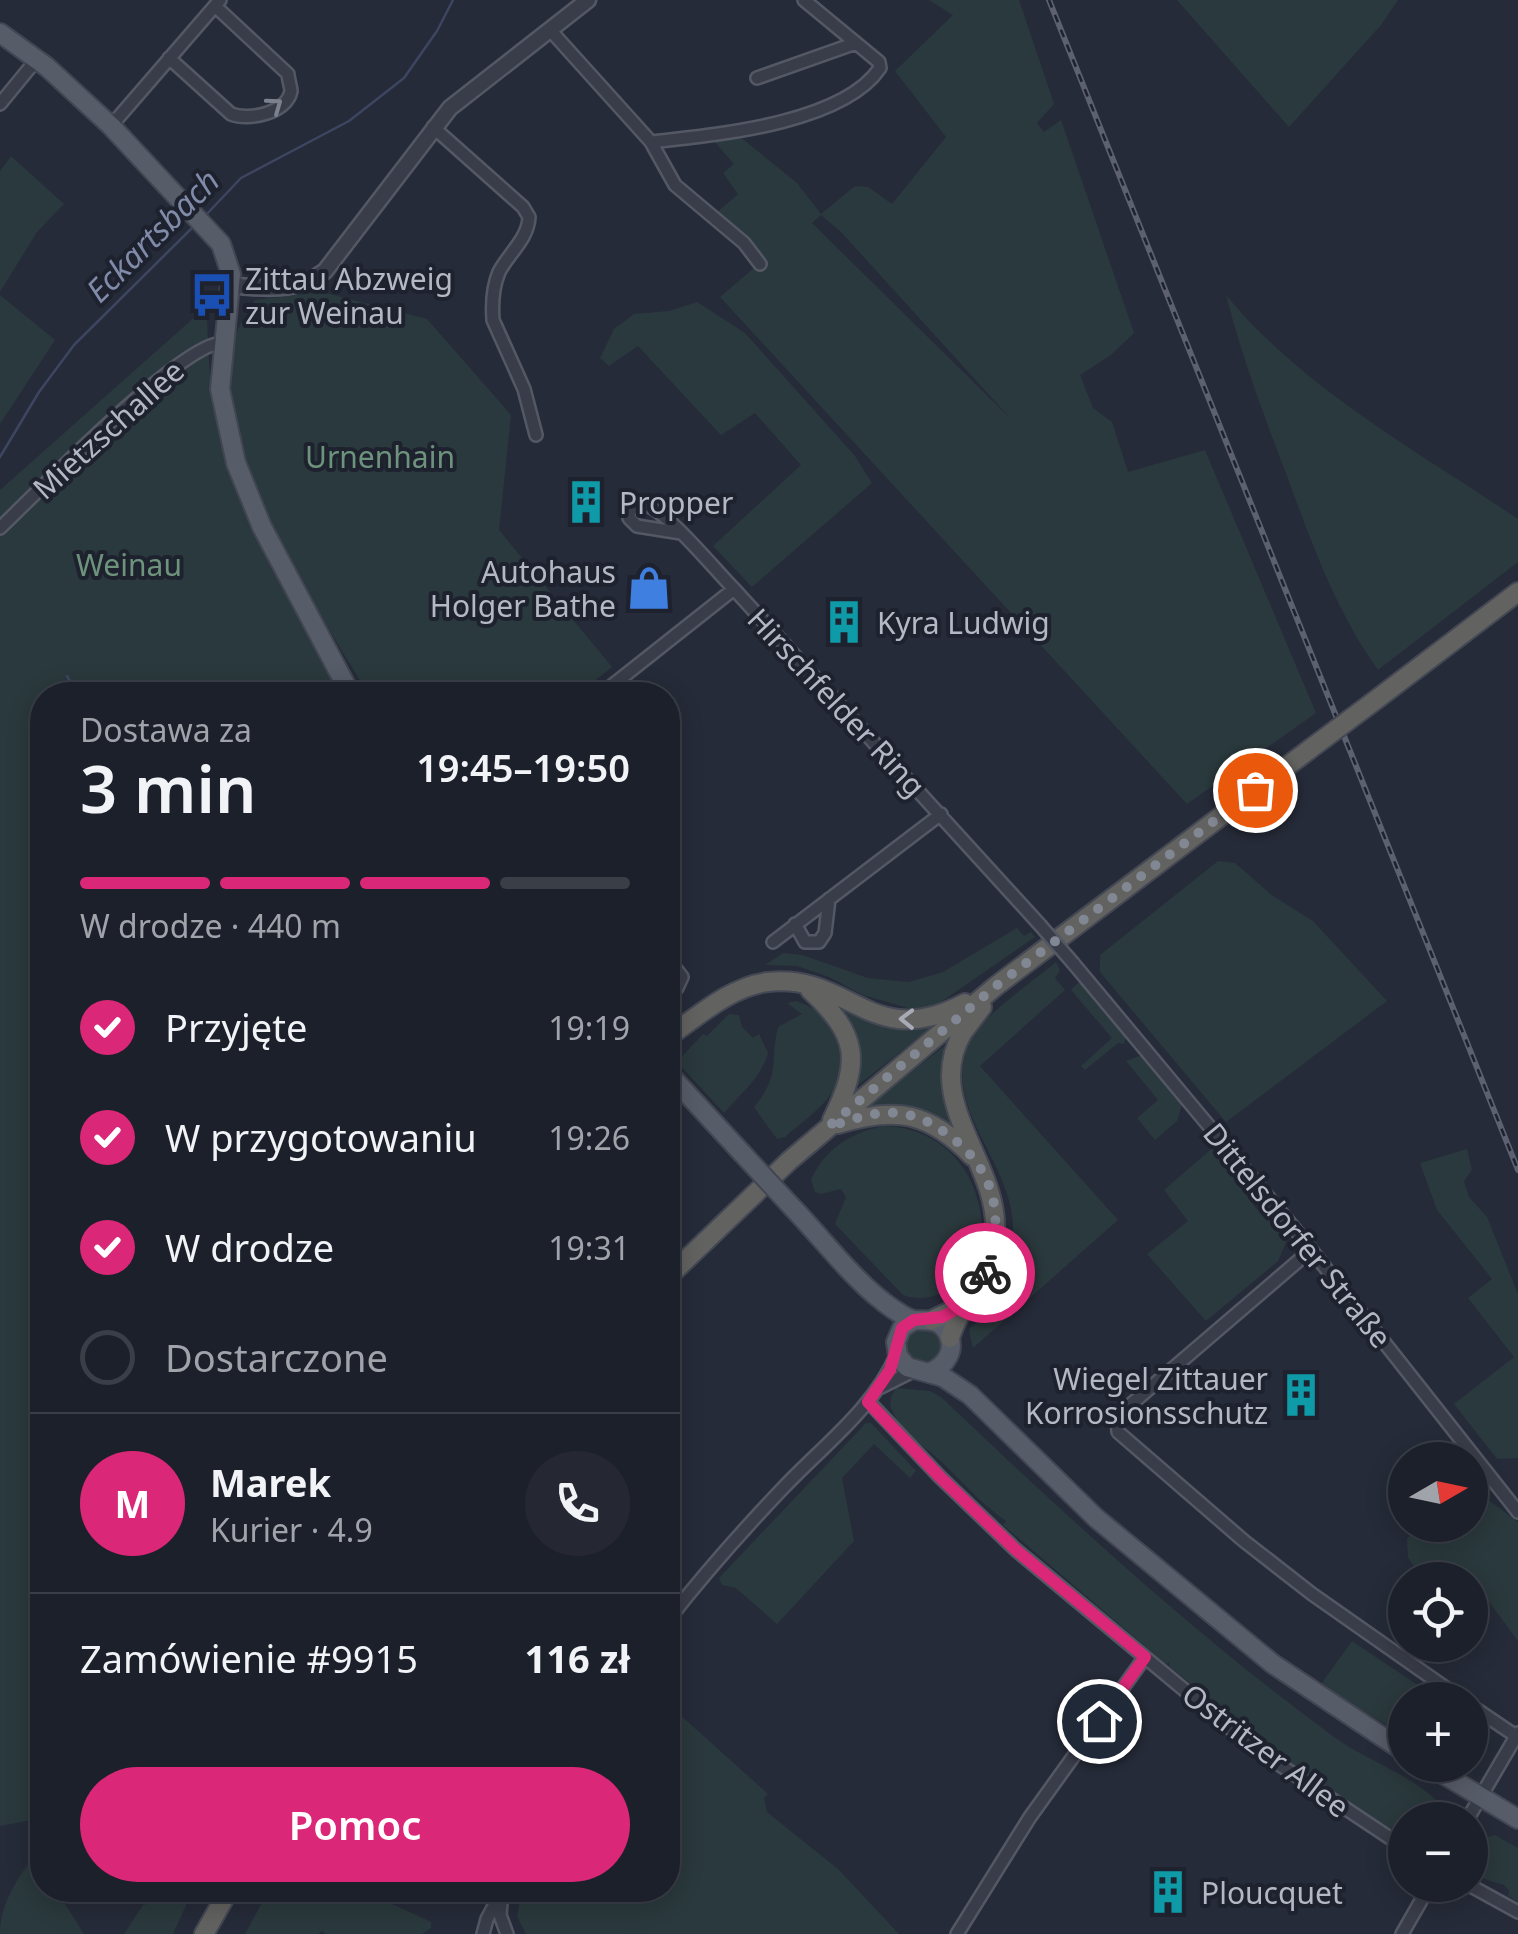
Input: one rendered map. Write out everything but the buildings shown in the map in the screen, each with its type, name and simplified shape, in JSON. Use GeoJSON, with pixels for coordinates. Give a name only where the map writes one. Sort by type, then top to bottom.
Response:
{"type":"FeatureCollection","features":[{"type":"Feature","properties":{"kind":"highway"},"geometry":{"type":"LineString","coordinates":[[680,1266],[828,1127],[996,986],[1518,592]]}},
{"type":"Feature","properties":{"kind":"highway"},"geometry":{"type":"LineString","coordinates":[[680,1030],[747,988],[768,982],[806,986],[898,1021],[919,1021],[944,1014],[996,986]]}},
{"type":"Feature","properties":{"kind":"highway"},"geometry":{"type":"LineString","coordinates":[[806,986],[842,1022],[851,1044],[853,1065],[846,1091],[828,1127]]}},
{"type":"Feature","properties":{"kind":"highway"},"geometry":{"type":"LineString","coordinates":[[949,1348],[994,1247],[995,1216],[991,1188],[956,1111],[953,1061],[962,1033],[996,986]]}},
{"type":"Feature","properties":{"kind":"highway"},"geometry":{"type":"LineString","coordinates":[[828,1127],[869,1115],[918,1117],[959,1142],[982,1166]]}},
{"type":"Feature","properties":{"kind":"highway"},"geometry":{"type":"LineString","coordinates":[[924,1320],[966,1304]]}},
{"type":"Feature","properties":{"kind":"highway"},"geometry":{"type":"LineString","coordinates":[[204,1934],[222,1902]]}},
{"type":"Feature","properties":{"kind":"main road"},"geometry":{"type":"LineString","coordinates":[[0,32],[111,126],[190,207],[226,253],[230,285],[221,401],[248,497],[344,682]]}},
{"type":"Feature","properties":{"kind":"main road"},"geometry":{"type":"LineString","coordinates":[[680,1086],[880,1299],[943,1327],[970,1395]]}},
{"type":"Feature","properties":{"kind":"main road"},"geometry":{"type":"LineString","coordinates":[[880,1299],[902,1362],[970,1395],[1096,1518],[1273,1664],[1388,1741]]}},
{"type":"Feature","properties":{"kind":"main road"},"geometry":{"type":"LineString","coordinates":[[898,1344],[924,1320]]}},
{"type":"Feature","properties":{"kind":"main road"},"geometry":{"type":"LineString","coordinates":[[922,1372],[949,1348]]}},
{"type":"Feature","properties":{"kind":"main road"},"geometry":{"type":"LineString","coordinates":[[1456,1782],[1518,1819]]}},
{"type":"Feature","properties":{"kind":"street"},"geometry":{"type":"LineString","coordinates":[[230,285],[297,286],[311,282],[325,271],[433,127],[491,74],[588,0]]}},
{"type":"Feature","properties":{"kind":"street"},"geometry":{"type":"LineString","coordinates":[[651,142],[742,132],[830,104],[855,90],[880,68],[878,62],[804,0]]}},
{"type":"Feature","properties":{"kind":"street"},"geometry":{"type":"LineString","coordinates":[[111,126],[169,58],[218,3],[288,74],[292,90],[288,98],[267,114],[242,118],[232,114],[169,58]]}},
{"type":"Feature","properties":{"kind":"street"},"geometry":{"type":"LineString","coordinates":[[551,31],[651,142],[675,185],[744,243],[760,264]]}},
{"type":"Feature","properties":{"kind":"street"},"geometry":{"type":"LineString","coordinates":[[757,78],[856,43]]}},
{"type":"Feature","properties":{"kind":"street"},"geometry":{"type":"LineString","coordinates":[[0,104],[37,60]]}},
{"type":"Feature","properties":{"kind":"street"},"geometry":{"type":"LineString","coordinates":[[433,127],[523,207],[529,217],[527,232],[498,274],[492,308],[493,320],[524,389],[536,436]]}},
{"type":"Feature","properties":{"kind":"street","name":"Mietzschallee"},"geometry":{"type":"LineString","coordinates":[[0,528],[149,388],[188,357],[212,343],[223,343]]}},
{"type":"Feature","properties":{"kind":"street","name":"Hirschfelder Ring"},"geometry":{"type":"LineString","coordinates":[[680,533],[941,814],[1072,963]]}},
{"type":"Feature","properties":{"kind":"street","name":"Hirschfelder Ring"},"geometry":{"type":"LineString","coordinates":[[616,682],[734,589]]}},
{"type":"Feature","properties":{"kind":"street","name":"Hirschfelder Ring"},"geometry":{"type":"LineString","coordinates":[[773,942],[941,814]]}},
{"type":"Feature","properties":{"kind":"street"},"geometry":{"type":"LineString","coordinates":[[795,924],[805,942],[819,942],[825,933],[828,900]]}},
{"type":"Feature","properties":{"kind":"street","name":"Dittelsdorfer Straße"},"geometry":{"type":"LineString","coordinates":[[1072,963],[1311,1250],[1518,1512]]}},
{"type":"Feature","properties":{"kind":"street"},"geometry":{"type":"LineString","coordinates":[[1311,1250],[1122,1412],[1117,1425],[1122,1437],[1312,1594],[1437,1682]]}},
{"type":"Feature","properties":{"kind":"street"},"geometry":{"type":"LineString","coordinates":[[680,1605],[881,1387],[898,1344]]}},
{"type":"Feature","properties":{"kind":"street"},"geometry":{"type":"LineString","coordinates":[[881,1387],[922,1372]]}},
{"type":"Feature","properties":{"kind":"street","name":"Ostritzer Allee"},"geometry":{"type":"LineString","coordinates":[[868,1402],[1016,1550],[1253,1747],[1388,1837]]}},
{"type":"Feature","properties":{"kind":"street"},"geometry":{"type":"LineString","coordinates":[[957,1934],[1030,1817],[1145,1657]]}},
{"type":"Feature","properties":{"kind":"street"},"geometry":{"type":"LineString","coordinates":[[1477,1802],[1517,1734],[1488,1716]]}},
{"type":"Feature","properties":{"kind":"street"},"geometry":{"type":"LineString","coordinates":[[1488,1895],[1518,1912]]}},
{"type":"Feature","properties":{"kind":"street"},"geometry":{"type":"LineString","coordinates":[[483,1934],[495,1902]]}},
{"type":"Feature","properties":{"kind":"street"},"geometry":{"type":"LineString","coordinates":[[501,1902],[500,1915],[507,1934]]}},
{"type":"Feature","properties":{"kind":"street"},"geometry":{"type":"LineString","coordinates":[[1402,1934],[1420,1902]]}},
{"type":"Feature","properties":{"kind":"green space"},"geometry":{"type":"Polygon","coordinates":[[[929,0],[1019,0],[1054,104],[1037,123],[1044,132],[1061,120],[1134,333],[1111,355],[1080,375],[1093,408],[1112,422],[1128,472],[1205,450],[1316,713],[1187,804],[720,297],[762,261],[739,230],[714,215],[738,194],[723,173],[734,164],[713,140],[739,136],[797,183],[821,214],[855,186],[868,187],[892,204],[946,137],[895,71],[953,15],[929,0]],[[821,215],[812,223],[1011,419],[841,232],[821,215]]]}},
{"type":"Feature","properties":{"kind":"green space"},"geometry":{"type":"Polygon","coordinates":[[[1177,0],[1398,0],[1381,25],[1289,127],[1177,0]]]}},
{"type":"Feature","properties":{"kind":"green space"},"geometry":{"type":"Polygon","coordinates":[[[11,156],[64,204],[37,232],[0,292],[0,171],[11,156]]]}},
{"type":"Feature","properties":{"kind":"green space","name":"Urnenhain"},"geometry":{"type":"Polygon","coordinates":[[[322,292],[427,319],[511,415],[499,530],[612,667],[593,682],[361,682],[274,528],[238,433],[230,389],[232,349],[255,300],[322,292]]]}},
{"type":"Feature","properties":{"kind":"green space"},"geometry":{"type":"Polygon","coordinates":[[[0,295],[55,340],[0,424],[0,295]]]}},
{"type":"Feature","properties":{"kind":"green space"},"geometry":{"type":"Polygon","coordinates":[[[1226,295],[1257,329],[1326,389],[1518,519],[1518,562],[1378,670],[1337,601],[1316,552],[1254,386],[1226,295]]]}},
{"type":"Feature","properties":{"kind":"green space"},"geometry":{"type":"Polygon","coordinates":[[[697,302],[745,333],[855,456],[872,483],[752,587],[713,546],[801,465],[755,413],[721,435],[638,346],[609,366],[600,358],[614,329],[634,314],[669,311],[697,302]]]}},
{"type":"Feature","properties":{"kind":"green space","name":"Weinau"},"geometry":{"type":"Polygon","coordinates":[[[206,307],[211,384],[231,466],[262,544],[332,682],[30,682],[30,1820],[0,1826],[0,490],[206,307]]]}},
{"type":"Feature","properties":{"kind":"green space"},"geometry":{"type":"Polygon","coordinates":[[[1218,861],[1235,863],[1273,896],[1313,921],[1387,1001],[1226,1122],[1100,972],[1100,955],[1218,861]]]}},
{"type":"Feature","properties":{"kind":"green space"},"geometry":{"type":"Polygon","coordinates":[[[1017,928],[1024,936],[1031,932],[1035,937],[935,1006],[911,1009],[863,995],[797,966],[765,965],[783,953],[802,955],[868,978],[909,982],[943,972],[1017,928]]]}},
{"type":"Feature","properties":{"kind":"green space"},"geometry":{"type":"Polygon","coordinates":[[[1056,962],[1060,970],[1055,978],[1065,990],[980,1066],[1118,1220],[973,1348],[969,1329],[990,1311],[986,1296],[1003,1271],[1013,1239],[1011,1208],[965,1097],[963,1069],[977,1030],[1056,962]]]}},
{"type":"Feature","properties":{"kind":"green space"},"geometry":{"type":"Polygon","coordinates":[[[1079,982],[1126,1034],[1124,1044],[1118,1043],[1085,1070],[1081,1066],[1112,1038],[1071,990],[1079,982]]]}},
{"type":"Feature","properties":{"kind":"green space"},"geometry":{"type":"Polygon","coordinates":[[[796,1001],[811,1007],[833,1026],[843,1051],[843,1065],[826,1100],[785,1137],[777,1139],[754,1107],[772,1076],[778,1027],[802,1014],[787,1003],[796,1001]]]}},
{"type":"Feature","properties":{"kind":"green space"},"geometry":{"type":"Polygon","coordinates":[[[833,1001],[911,1027],[930,1028],[856,1087],[855,1035],[833,1001]]]}},
{"type":"Feature","properties":{"kind":"green space"},"geometry":{"type":"Polygon","coordinates":[[[729,1014],[739,1015],[742,1027],[753,1038],[759,1034],[768,1053],[755,1078],[724,1113],[680,1065],[680,1059],[703,1034],[707,1036],[729,1014]]]}},
{"type":"Feature","properties":{"kind":"green space"},"geometry":{"type":"Polygon","coordinates":[[[952,1040],[946,1086],[958,1131],[863,1110],[952,1040]]]}},
{"type":"Feature","properties":{"kind":"green space"},"geometry":{"type":"Polygon","coordinates":[[[1142,1055],[1183,1102],[1177,1121],[1155,1140],[1137,1118],[1158,1100],[1126,1061],[1142,1055]]]}},
{"type":"Feature","properties":{"kind":"green space"},"geometry":{"type":"Polygon","coordinates":[[[883,1126],[906,1129],[943,1146],[958,1161],[977,1197],[982,1241],[979,1254],[964,1277],[942,1293],[916,1298],[903,1295],[835,1224],[846,1197],[841,1189],[815,1192],[811,1180],[831,1151],[860,1133],[883,1126]]]}},
{"type":"Feature","properties":{"kind":"green space"},"geometry":{"type":"Polygon","coordinates":[[[1217,1144],[1254,1188],[1256,1209],[1269,1210],[1291,1231],[1278,1261],[1206,1321],[1147,1254],[1188,1221],[1164,1190],[1217,1144]]]}},
{"type":"Feature","properties":{"kind":"green space"},"geometry":{"type":"Polygon","coordinates":[[[1467,1149],[1472,1170],[1464,1181],[1469,1197],[1487,1217],[1518,1294],[1518,1458],[1497,1459],[1488,1442],[1484,1442],[1454,1404],[1514,1357],[1468,1298],[1492,1279],[1437,1210],[1420,1163],[1467,1149]]]}},
{"type":"Feature","properties":{"kind":"green space"},"geometry":{"type":"Polygon","coordinates":[[[918,1324],[939,1333],[941,1338],[941,1351],[928,1365],[908,1360],[902,1341],[918,1324]]]}},
{"type":"Feature","properties":{"kind":"green space"},"geometry":{"type":"Polygon","coordinates":[[[896,1388],[930,1391],[941,1397],[1084,1530],[1232,1658],[1334,1737],[1388,1768],[1388,1782],[1412,1782],[1437,1802],[1388,1802],[1388,1826],[1312,1778],[1170,1667],[1169,1662],[1166,1664],[1003,1525],[1006,1521],[902,1427],[890,1404],[896,1388]]]}},
{"type":"Feature","properties":{"kind":"green space"},"geometry":{"type":"Polygon","coordinates":[[[866,1423],[871,1423],[916,1471],[910,1478],[874,1444],[842,1478],[854,1541],[777,1624],[736,1588],[722,1585],[719,1578],[866,1423]]]}},
{"type":"Feature","properties":{"kind":"green space"},"geometry":{"type":"Polygon","coordinates":[[[1488,1500],[1518,1522],[1518,1641],[1488,1600],[1488,1562],[1411,1562],[1407,1542],[1488,1542],[1488,1500]]]}},
{"type":"Feature","properties":{"kind":"green space"},"geometry":{"type":"Polygon","coordinates":[[[1352,1641],[1413,1682],[1388,1682],[1388,1726],[1322,1683],[1352,1641]]]}},
{"type":"Feature","properties":{"kind":"green space"},"geometry":{"type":"Polygon","coordinates":[[[680,1715],[768,1794],[764,1798],[767,1812],[838,1869],[899,1934],[526,1934],[517,1916],[520,1902],[680,1902],[680,1715]]]}},
{"type":"Feature","properties":{"kind":"green space"},"geometry":{"type":"Polygon","coordinates":[[[1495,1835],[1518,1848],[1518,1902],[1508,1896],[1504,1885],[1488,1880],[1488,1837],[1495,1835]]]}},
{"type":"Feature","properties":{"kind":"green space"},"geometry":{"type":"Polygon","coordinates":[[[30,1862],[30,1902],[65,1902],[84,1934],[0,1934],[8,1898],[30,1862]]]}},
{"type":"Feature","properties":{"kind":"green space"},"geometry":{"type":"Polygon","coordinates":[[[187,1902],[173,1934],[124,1934],[143,1905],[187,1902]]]}},
{"type":"Feature","properties":{"kind":"green space"},"geometry":{"type":"Polygon","coordinates":[[[262,1902],[388,1902],[431,1922],[431,1928],[422,1934],[245,1934],[262,1902]]]}},
{"type":"Feature","properties":{"kind":"waterway","name":"Eckartsbach"},"geometry":{"type":"LineString","coordinates":[[204,217],[241,178],[349,121],[404,78],[453,0]]}},
{"type":"Feature","properties":{"kind":"waterway","name":"Eckartsbach"},"geometry":{"type":"LineString","coordinates":[[0,457],[39,392],[74,345],[194,226]]}},
{"type":"Feature","properties":{"kind":"waterway"},"geometry":{"type":"LineString","coordinates":[[67,676],[70,682]]}},
{"type":"Feature","properties":{"kind":"railway"},"geometry":{"type":"LineString","coordinates":[[1049,0],[1518,1170]]}},
{"type":"Feature","properties":{"kind":"way so far"},"geometry":{"type":"LineString","coordinates":[[985,1273],[994,1247],[991,1188],[982,1166],[959,1142],[918,1117],[899,1114],[869,1115],[828,1127],[996,986],[1255,790]]}},
{"type":"Feature","properties":{"kind":"place","name":"Zittau Abzweig zur Weinau"},"geometry":{"type":"Point","coordinates":[212,295]}},
{"type":"Feature","properties":{"kind":"place","name":"Propper"},"geometry":{"type":"Point","coordinates":[586,502]}},
{"type":"Feature","properties":{"kind":"place","name":"Autohaus Holger Bathe"},"geometry":{"type":"Point","coordinates":[649,588]}},
{"type":"Feature","properties":{"kind":"place","name":"Kyra Ludwig"},"geometry":{"type":"Point","coordinates":[844,622]}},
{"type":"Feature","properties":{"kind":"place","name":"Wiegel Zittauer Korrosionsschutz"},"geometry":{"type":"Point","coordinates":[1301,1395]}},
{"type":"Feature","properties":{"kind":"place","name":"Ploucquet"},"geometry":{"type":"Point","coordinates":[1168,1892]}},
{"type":"Feature","properties":{"kind":"route"},"geometry":{"type":"LineString","coordinates":[[985,1273],[966,1304],[942,1317],[914,1320],[902,1328],[896,1342],[898,1354],[881,1387],[868,1402],[1016,1550],[1145,1657],[1099,1721]]}}]}
